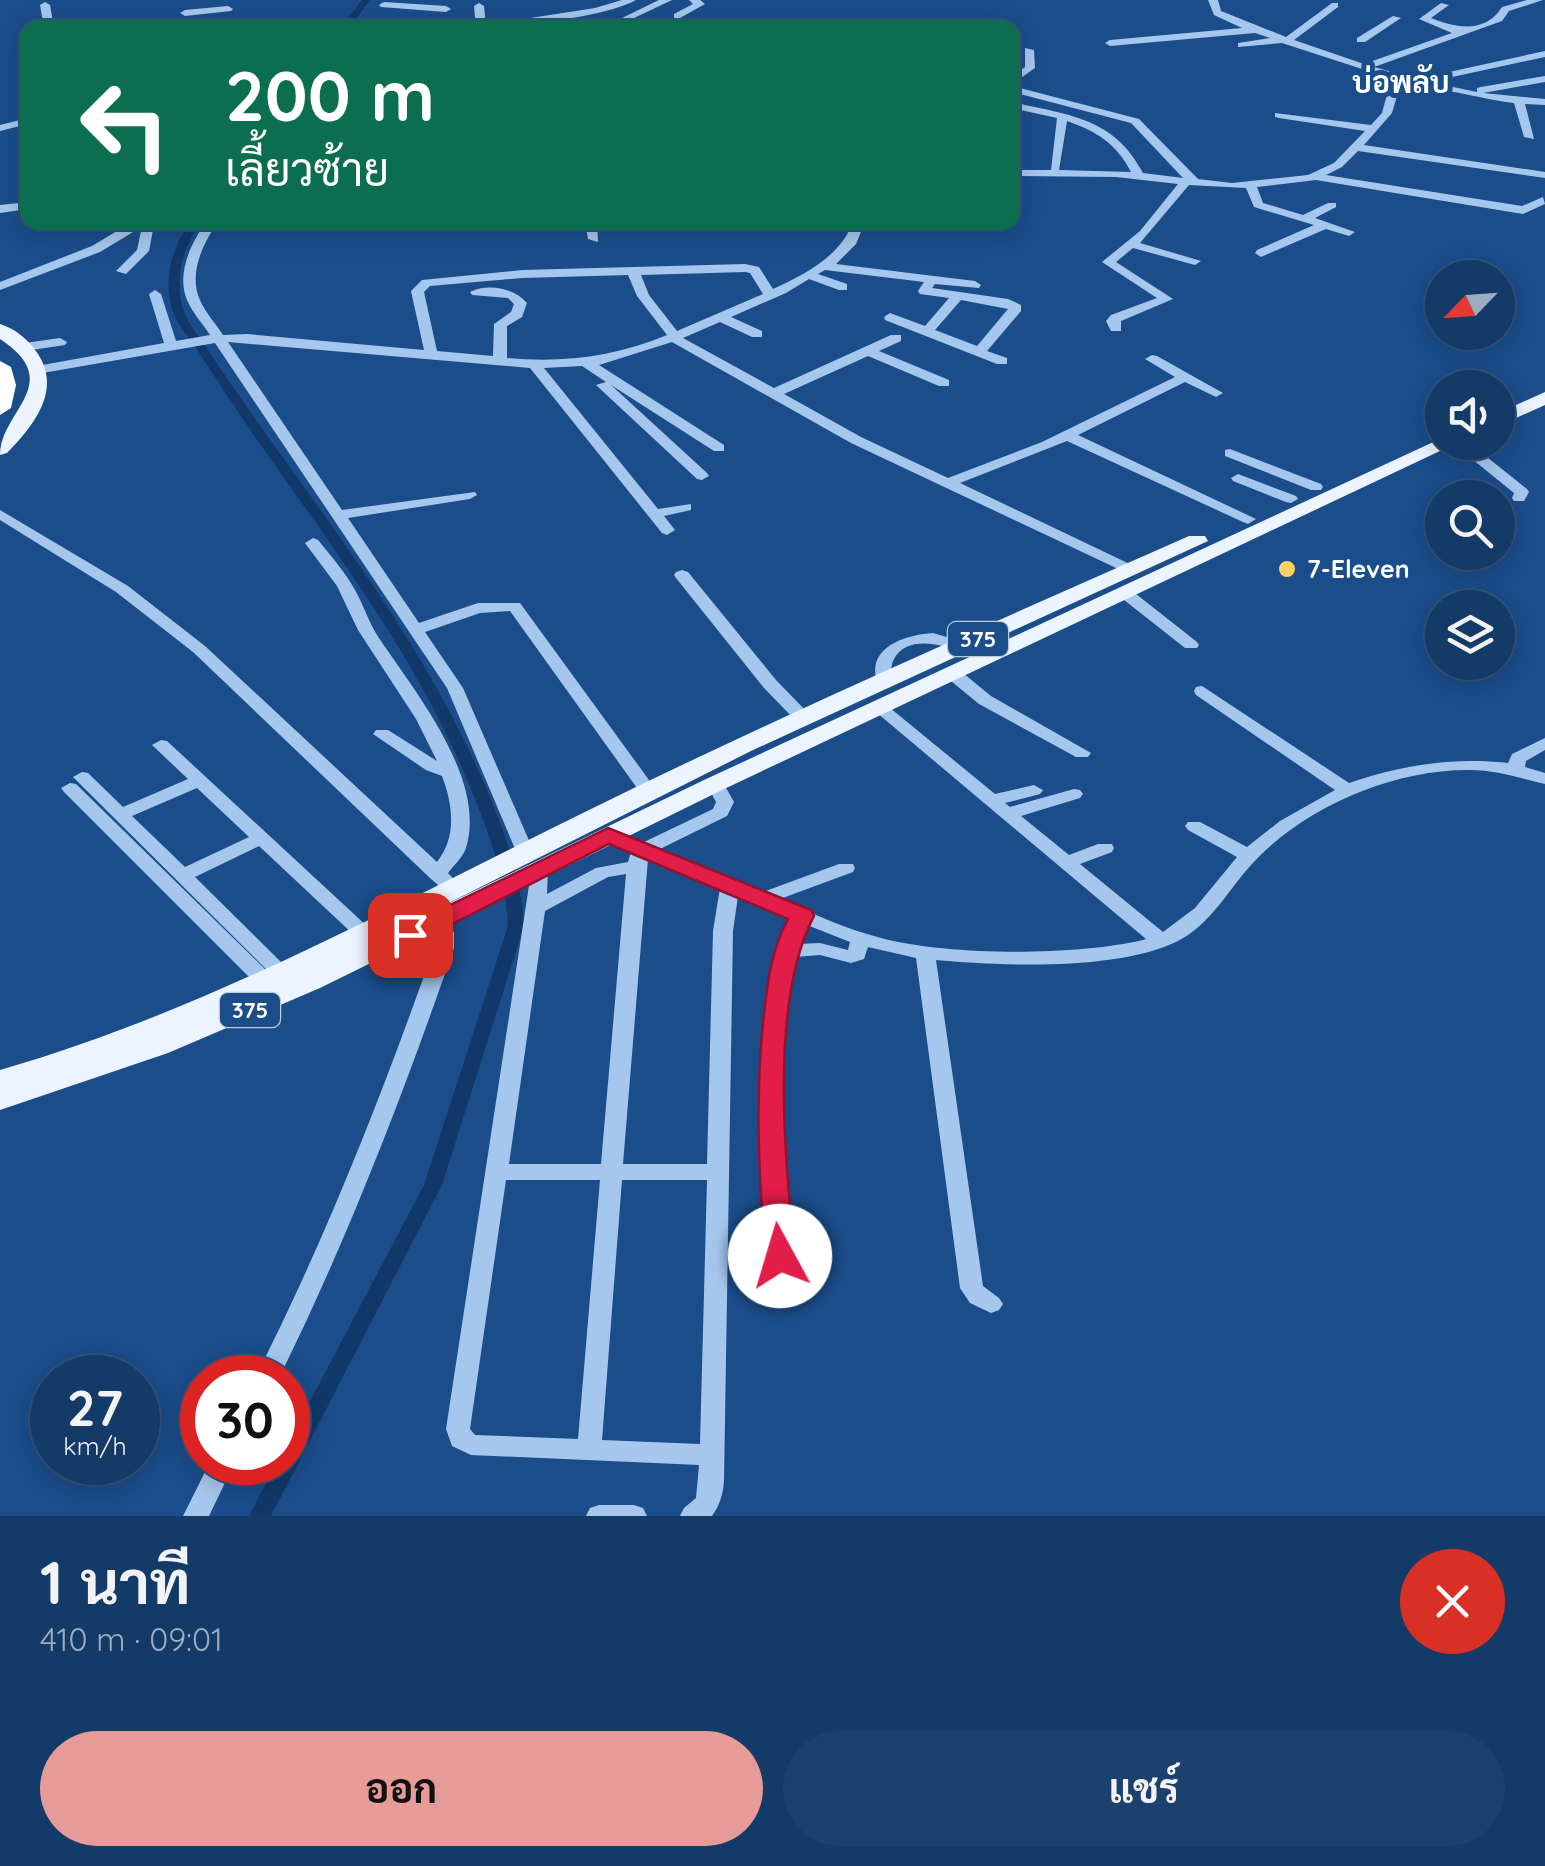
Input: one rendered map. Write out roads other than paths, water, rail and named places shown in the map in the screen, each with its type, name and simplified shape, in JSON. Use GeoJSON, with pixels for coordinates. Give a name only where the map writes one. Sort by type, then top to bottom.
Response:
{"type":"FeatureCollection","features":[{"type":"Feature","properties":{"kind":"highway"},"geometry":{"type":"LineString","coordinates":[[0,367],[5,385],[0,408]]}},
{"type":"Feature","properties":{"kind":"main road"},"geometry":{"type":"LineString","coordinates":[[0,330],[25,347],[38,370],[40,384],[33,408],[0,449]]}},
{"type":"Feature","properties":{"kind":"main road"},"geometry":{"type":"LineString","coordinates":[[1515,396],[1545,382]]}},
{"type":"Feature","properties":{"kind":"main road"},"geometry":{"type":"LineString","coordinates":[[1515,412],[1545,398]]}},
{"type":"Feature","properties":{"kind":"main road","name":"375"},"geometry":{"type":"LineString","coordinates":[[526,864],[608,835],[716,785],[952,672],[1248,518],[1425,437]]}},
{"type":"Feature","properties":{"kind":"main road","name":"375"},"geometry":{"type":"LineString","coordinates":[[0,1099],[92,1072],[214,1026],[446,902],[526,864],[648,791],[962,646],[1128,582],[1425,452]]}},
{"type":"Feature","properties":{"kind":"main road"},"geometry":{"type":"LineString","coordinates":[[803,718],[852,719]]}},
{"type":"Feature","properties":{"kind":"main road"},"geometry":{"type":"LineString","coordinates":[[0,1117],[137,1074],[218,1042],[446,902]]}},
{"type":"Feature","properties":{"kind":"main road","name":"375"},"geometry":{"type":"LineString","coordinates":[[0,1080],[115,1045],[210,1008],[296,970],[362,932],[446,902]]}},
{"type":"Feature","properties":{"kind":"main road"},"geometry":{"type":"LineString","coordinates":[[0,1064],[127,1025],[362,932]]}},
{"type":"Feature","properties":{"kind":"street"},"geometry":{"type":"LineString","coordinates":[[513,20],[604,10],[630,0]]}},
{"type":"Feature","properties":{"kind":"street"},"geometry":{"type":"LineString","coordinates":[[629,20],[625,19],[667,0]]}},
{"type":"Feature","properties":{"kind":"street"},"geometry":{"type":"LineString","coordinates":[[677,16],[700,4],[694,0]]}},
{"type":"Feature","properties":{"kind":"street"},"geometry":{"type":"LineString","coordinates":[[1212,0],[1217,14],[1366,68],[1413,82],[1545,102]]}},
{"type":"Feature","properties":{"kind":"street"},"geometry":{"type":"LineString","coordinates":[[1366,68],[1499,19],[1504,9],[1538,0]]}},
{"type":"Feature","properties":{"kind":"street"},"geometry":{"type":"LineString","coordinates":[[386,2],[446,9]]}},
{"type":"Feature","properties":{"kind":"street"},"geometry":{"type":"LineString","coordinates":[[185,13],[226,4]]}},
{"type":"Feature","properties":{"kind":"street"},"geometry":{"type":"LineString","coordinates":[[45,5],[48,20]]}},
{"type":"Feature","properties":{"kind":"street"},"geometry":{"type":"LineString","coordinates":[[1444,5],[1424,19],[1462,33]]}},
{"type":"Feature","properties":{"kind":"street"},"geometry":{"type":"LineString","coordinates":[[478,6],[481,20]]}},
{"type":"Feature","properties":{"kind":"street"},"geometry":{"type":"LineString","coordinates":[[1242,45],[1285,40],[1336,6]]}},
{"type":"Feature","properties":{"kind":"street"},"geometry":{"type":"LineString","coordinates":[[1331,56],[1396,18]]}},
{"type":"Feature","properties":{"kind":"street"},"geometry":{"type":"LineString","coordinates":[[1110,43],[1256,30]]}},
{"type":"Feature","properties":{"kind":"street"},"geometry":{"type":"LineString","coordinates":[[1020,75],[1030,68],[1029,50]]}},
{"type":"Feature","properties":{"kind":"street"},"geometry":{"type":"LineString","coordinates":[[1318,176],[1338,165],[1387,113],[1394,87],[1545,54]]}},
{"type":"Feature","properties":{"kind":"street"},"geometry":{"type":"LineString","coordinates":[[1466,92],[1545,79]]}},
{"type":"Feature","properties":{"kind":"street"},"geometry":{"type":"LineString","coordinates":[[1020,91],[1134,121],[1190,183]]}},
{"type":"Feature","properties":{"kind":"street"},"geometry":{"type":"LineString","coordinates":[[1518,100],[1530,137]]}},
{"type":"Feature","properties":{"kind":"street"},"geometry":{"type":"LineString","coordinates":[[1020,107],[1105,128],[1134,162],[1139,177]]}},
{"type":"Feature","properties":{"kind":"street"},"geometry":{"type":"LineString","coordinates":[[1022,124],[1041,112]]}},
{"type":"Feature","properties":{"kind":"street"},"geometry":{"type":"LineString","coordinates":[[1279,115],[1373,129]]}},
{"type":"Feature","properties":{"kind":"street"},"geometry":{"type":"LineString","coordinates":[[1055,168],[1062,118]]}},
{"type":"Feature","properties":{"kind":"street"},"geometry":{"type":"LineString","coordinates":[[1116,174],[1117,144]]}},
{"type":"Feature","properties":{"kind":"street"},"geometry":{"type":"LineString","coordinates":[[1356,147],[1545,174]]}},
{"type":"Feature","properties":{"kind":"street"},"geometry":{"type":"LineString","coordinates":[[1020,173],[1116,174],[1251,186],[1318,176],[1524,210],[1543,201]]}},
{"type":"Feature","properties":{"kind":"street"},"geometry":{"type":"LineString","coordinates":[[1116,328],[1112,321],[1116,318],[1168,299],[1107,264],[1190,183]]}},
{"type":"Feature","properties":{"kind":"street"},"geometry":{"type":"LineString","coordinates":[[1251,186],[1258,206],[1349,232]]}},
{"type":"Feature","properties":{"kind":"street"},"geometry":{"type":"LineString","coordinates":[[1304,219],[1332,205]]}},
{"type":"Feature","properties":{"kind":"street"},"geometry":{"type":"LineString","coordinates":[[1261,253],[1325,225]]}},
{"type":"Feature","properties":{"kind":"street"},"geometry":{"type":"LineString","coordinates":[[0,286],[96,250],[129,230]]}},
{"type":"Feature","properties":{"kind":"street"},"geometry":{"type":"LineString","coordinates":[[122,271],[145,246],[147,230]]}},
{"type":"Feature","properties":{"kind":"street"},"geometry":{"type":"LineString","coordinates":[[207,230],[193,255],[190,288],[202,316],[214,339],[340,515],[455,688],[526,864],[536,908],[458,1428],[460,1439],[472,1446],[712,1455]]}},
{"type":"Feature","properties":{"kind":"street"},"geometry":{"type":"LineString","coordinates":[[592,230],[594,239]]}},
{"type":"Feature","properties":{"kind":"street"},"geometry":{"type":"LineString","coordinates":[[38,370],[214,339],[287,340],[429,356],[591,367],[674,337],[810,275],[852,241],[856,230]]}},
{"type":"Feature","properties":{"kind":"street"},"geometry":{"type":"LineString","coordinates":[[1130,244],[1195,261]]}},
{"type":"Feature","properties":{"kind":"street"},"geometry":{"type":"LineString","coordinates":[[824,266],[975,285]]}},
{"type":"Feature","properties":{"kind":"street"},"geometry":{"type":"LineString","coordinates":[[429,356],[431,346],[417,291],[426,282],[522,274],[752,269],[770,295]]}},
{"type":"Feature","properties":{"kind":"street"},"geometry":{"type":"LineString","coordinates":[[634,273],[643,296],[674,337],[856,440],[950,482],[1128,582],[1191,645]]}},
{"type":"Feature","properties":{"kind":"street"},"geometry":{"type":"LineString","coordinates":[[810,275],[843,287]]}},
{"type":"Feature","properties":{"kind":"street"},"geometry":{"type":"LineString","coordinates":[[932,279],[924,291],[1008,302],[1016,308],[980,352]]}},
{"type":"Feature","properties":{"kind":"street"},"geometry":{"type":"LineString","coordinates":[[476,292],[511,294],[521,303],[522,309],[500,324],[500,361]]}},
{"type":"Feature","properties":{"kind":"street"},"geometry":{"type":"LineString","coordinates":[[154,294],[176,344]]}},
{"type":"Feature","properties":{"kind":"street"},"geometry":{"type":"LineString","coordinates":[[927,332],[957,296]]}},
{"type":"Feature","properties":{"kind":"street"},"geometry":{"type":"LineString","coordinates":[[720,317],[756,334]]}},
{"type":"Feature","properties":{"kind":"street"},"geometry":{"type":"LineString","coordinates":[[890,317],[1002,361]]}},
{"type":"Feature","properties":{"kind":"street"},"geometry":{"type":"LineString","coordinates":[[772,394],[896,338]]}},
{"type":"Feature","properties":{"kind":"street"},"geometry":{"type":"LineString","coordinates":[[25,347],[60,342]]}},
{"type":"Feature","properties":{"kind":"street"},"geometry":{"type":"LineString","coordinates":[[868,351],[944,383]]}},
{"type":"Feature","properties":{"kind":"street"},"geometry":{"type":"LineString","coordinates":[[1152,360],[1216,393]]}},
{"type":"Feature","properties":{"kind":"street"},"geometry":{"type":"LineString","coordinates":[[534,364],[666,530]]}},
{"type":"Feature","properties":{"kind":"street"},"geometry":{"type":"LineString","coordinates":[[591,367],[719,448]]}},
{"type":"Feature","properties":{"kind":"street"},"geometry":{"type":"LineString","coordinates":[[591,367],[604,386],[702,476]]}},
{"type":"Feature","properties":{"kind":"street"},"geometry":{"type":"LineString","coordinates":[[950,482],[1068,436],[1183,378]]}},
{"type":"Feature","properties":{"kind":"street"},"geometry":{"type":"LineString","coordinates":[[1068,436],[1248,518]]}},
{"type":"Feature","properties":{"kind":"street"},"geometry":{"type":"LineString","coordinates":[[1230,454],[1316,487]]}},
{"type":"Feature","properties":{"kind":"street"},"geometry":{"type":"LineString","coordinates":[[1483,460],[1513,482],[1522,492],[1519,498]]}},
{"type":"Feature","properties":{"kind":"street"},"geometry":{"type":"LineString","coordinates":[[1238,478],[1291,499]]}},
{"type":"Feature","properties":{"kind":"street"},"geometry":{"type":"LineString","coordinates":[[340,515],[470,494]]}},
{"type":"Feature","properties":{"kind":"street"},"geometry":{"type":"LineString","coordinates":[[654,514],[686,507]]}},
{"type":"Feature","properties":{"kind":"street"},"geometry":{"type":"LineString","coordinates":[[0,514],[122,589],[199,649],[446,902]]}},
{"type":"Feature","properties":{"kind":"street"},"geometry":{"type":"LineString","coordinates":[[278,1355],[348,1208],[397,1084],[444,948],[452,860],[462,825],[448,772],[428,726],[366,630],[348,593],[313,543]]}},
{"type":"Feature","properties":{"kind":"street"},"geometry":{"type":"LineString","coordinates":[[682,574],[770,684],[803,718]]}},
{"type":"Feature","properties":{"kind":"street"},"geometry":{"type":"LineString","coordinates":[[416,630],[478,608],[514,606],[648,791]]}},
{"type":"Feature","properties":{"kind":"street"},"geometry":{"type":"LineString","coordinates":[[952,672],[985,700],[1082,753]]}},
{"type":"Feature","properties":{"kind":"street"},"geometry":{"type":"LineString","coordinates":[[1202,692],[1350,792]]}},
{"type":"Feature","properties":{"kind":"street"},"geometry":{"type":"LineString","coordinates":[[878,707],[1161,941]]}},
{"type":"Feature","properties":{"kind":"street"},"geometry":{"type":"LineString","coordinates":[[382,734],[448,772]]}},
{"type":"Feature","properties":{"kind":"street"},"geometry":{"type":"LineString","coordinates":[[1516,768],[1518,758],[1545,743]]}},
{"type":"Feature","properties":{"kind":"street"},"geometry":{"type":"LineString","coordinates":[[161,745],[362,932]]}},
{"type":"Feature","properties":{"kind":"street"},"geometry":{"type":"LineString","coordinates":[[608,835],[639,859],[730,885],[860,938],[926,952],[1063,956],[1102,953],[1161,941],[1182,932],[1250,856],[1288,823],[1350,792],[1412,769],[1451,763],[1516,768],[1545,779]]}},
{"type":"Feature","properties":{"kind":"street"},"geometry":{"type":"LineString","coordinates":[[121,814],[200,780]]}},
{"type":"Feature","properties":{"kind":"street"},"geometry":{"type":"LineString","coordinates":[[76,782],[121,814],[184,875],[266,970],[76,782]]}},
{"type":"Feature","properties":{"kind":"street"},"geometry":{"type":"LineString","coordinates":[[536,908],[710,821],[721,812],[725,802],[716,785]]}},
{"type":"Feature","properties":{"kind":"street"},"geometry":{"type":"LineString","coordinates":[[993,800],[1034,790]]}},
{"type":"Feature","properties":{"kind":"street"},"geometry":{"type":"LineString","coordinates":[[1010,813],[1074,794]]}},
{"type":"Feature","properties":{"kind":"street"},"geometry":{"type":"LineString","coordinates":[[1194,826],[1250,856]]}},
{"type":"Feature","properties":{"kind":"street"},"geometry":{"type":"LineString","coordinates":[[184,875],[263,837]]}},
{"type":"Feature","properties":{"kind":"street"},"geometry":{"type":"LineString","coordinates":[[1068,862],[1105,848]]}},
{"type":"Feature","properties":{"kind":"street"},"geometry":{"type":"LineString","coordinates":[[589,1450],[639,859]]}},
{"type":"Feature","properties":{"kind":"street"},"geometry":{"type":"LineString","coordinates":[[763,899],[846,868]]}},
{"type":"Feature","properties":{"kind":"street"},"geometry":{"type":"LineString","coordinates":[[693,1516],[701,1513],[709,1500],[712,1455],[723,930],[730,885]]}},
{"type":"Feature","properties":{"kind":"street"},"geometry":{"type":"LineString","coordinates":[[784,1288],[770,1159],[770,1092],[782,967],[802,916]]}},
{"type":"Feature","properties":{"kind":"street"},"geometry":{"type":"LineString","coordinates":[[787,952],[820,949],[851,958],[857,954],[860,938]]}},
{"type":"Feature","properties":{"kind":"street"},"geometry":{"type":"LineString","coordinates":[[926,952],[972,1288],[990,1304]]}},
{"type":"Feature","properties":{"kind":"street"},"geometry":{"type":"LineString","coordinates":[[498,1172],[718,1172]]}},
{"type":"Feature","properties":{"kind":"street"},"geometry":{"type":"LineString","coordinates":[[196,1516],[212,1485]]}},
{"type":"Feature","properties":{"kind":"street"},"geometry":{"type":"LineString","coordinates":[[599,1516],[634,1516]]}},
{"type":"Feature","properties":{"kind":"waterway"},"geometry":{"type":"LineString","coordinates":[[350,20],[366,0]]}},
{"type":"Feature","properties":{"kind":"waterway"},"geometry":{"type":"LineString","coordinates":[[190,230],[175,266],[179,314],[350,561],[431,688],[465,754],[493,824],[516,912],[516,926],[433,1185],[260,1516]]}},
{"type":"Feature","properties":{"kind":"place","name":"7-Eleven"},"geometry":{"type":"Point","coordinates":[1287,569]}},
{"type":"Feature","properties":{"kind":"district","name":"บ่อพลับ"},"geometry":{"type":"Point","coordinates":[1401,83]}}]}
